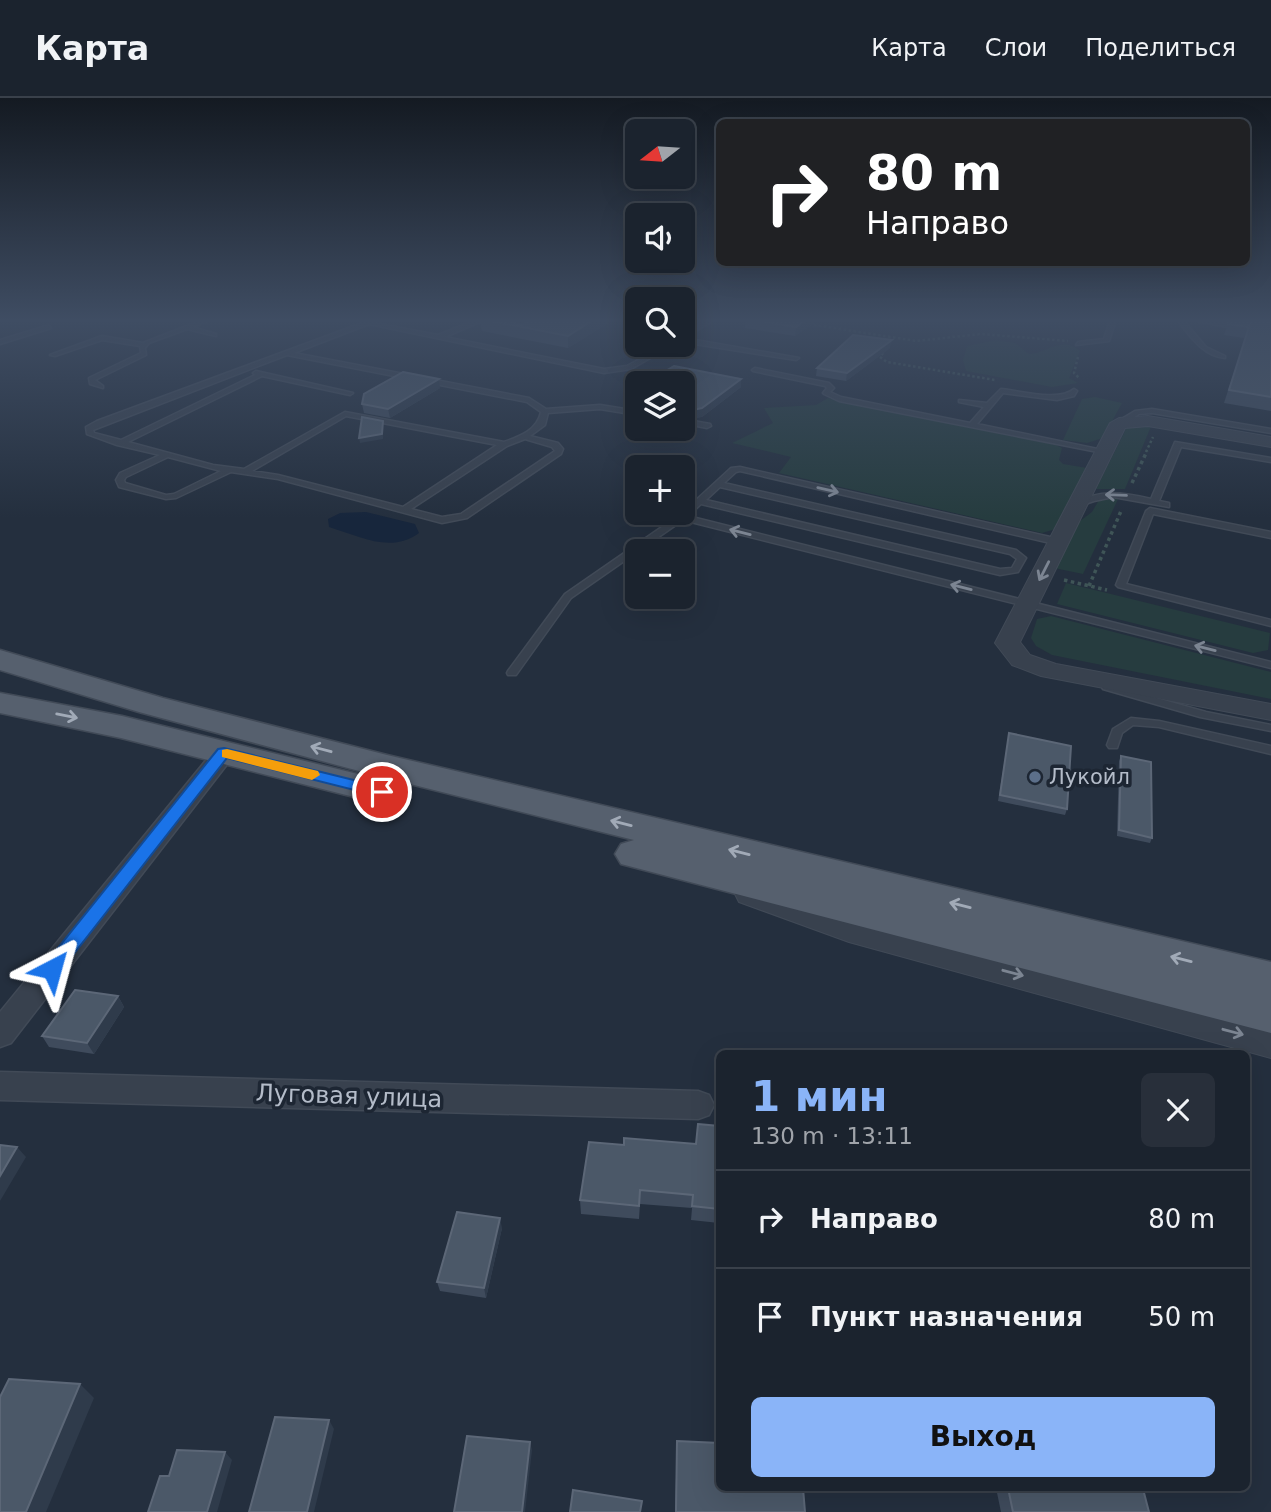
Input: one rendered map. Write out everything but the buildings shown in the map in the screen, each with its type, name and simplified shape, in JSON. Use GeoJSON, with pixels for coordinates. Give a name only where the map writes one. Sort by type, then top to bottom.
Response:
{"type":"FeatureCollection","features":[{"type":"Feature","properties":{"kind":"main road"},"geometry":{"type":"LineString","coordinates":[[0,660],[151,705],[387,767],[1271,981]]}},
{"type":"Feature","properties":{"kind":"main road"},"geometry":{"type":"LineString","coordinates":[[0,703],[122,727],[1271,1014]]}},
{"type":"Feature","properties":{"kind":"street"},"geometry":{"type":"LineString","coordinates":[[1271,442],[1148,421],[1119,423],[1007,643],[1021,660],[1050,671],[1271,712]]}},
{"type":"Feature","properties":{"kind":"street"},"geometry":{"type":"LineString","coordinates":[[0,1034],[224,753]]}},
{"type":"Feature","properties":{"kind":"street"},"geometry":{"type":"LineString","coordinates":[[645,857],[849,929],[1271,1042]]}},
{"type":"Feature","properties":{"kind":"street","name":"Луговая улица"},"geometry":{"type":"LineString","coordinates":[[0,1086],[698,1105]]}},
{"type":"Feature","properties":{"kind":"lane"},"geometry":{"type":"LineString","coordinates":[[196,386],[89,429],[91,434],[99,439],[243,473],[278,477],[442,520],[464,516],[558,452],[559,449],[555,445],[525,438]]}},
{"type":"Feature","properties":{"kind":"lane"},"geometry":{"type":"LineString","coordinates":[[120,443],[237,386]]}},
{"type":"Feature","properties":{"kind":"lane"},"geometry":{"type":"LineString","coordinates":[[318,386],[350,393]]}},
{"type":"Feature","properties":{"kind":"lane"},"geometry":{"type":"LineString","coordinates":[[457,386],[529,400],[545,411],[600,407],[625,411]]}},
{"type":"Feature","properties":{"kind":"lane"},"geometry":{"type":"LineString","coordinates":[[829,386],[831,388],[826,393],[839,399],[1103,450]]}},
{"type":"Feature","properties":{"kind":"lane"},"geometry":{"type":"LineString","coordinates":[[972,425],[1001,391],[1057,398],[1072,395],[1074,391]]}},
{"type":"Feature","properties":{"kind":"lane"},"geometry":{"type":"LineString","coordinates":[[961,401],[987,405]]}},
{"type":"Feature","properties":{"kind":"lane"},"geometry":{"type":"LineString","coordinates":[[405,510],[505,444],[525,438],[542,423],[545,411]]}},
{"type":"Feature","properties":{"kind":"lane"},"geometry":{"type":"LineString","coordinates":[[1119,423],[1137,412],[1152,411],[1271,431]]}},
{"type":"Feature","properties":{"kind":"lane"},"geometry":{"type":"LineString","coordinates":[[243,473],[345,414],[505,444]]}},
{"type":"Feature","properties":{"kind":"lane"},"geometry":{"type":"LineString","coordinates":[[695,424],[707,426]]}},
{"type":"Feature","properties":{"kind":"lane"},"geometry":{"type":"LineString","coordinates":[[1154,503],[1178,444],[1271,460]]}},
{"type":"Feature","properties":{"kind":"lane"},"geometry":{"type":"LineString","coordinates":[[167,455],[122,475],[122,485],[166,497],[176,496],[229,470]]}},
{"type":"Feature","properties":{"kind":"lane"},"geometry":{"type":"LineString","coordinates":[[695,505],[734,470],[743,467],[1059,542]]}},
{"type":"Feature","properties":{"kind":"lane"},"geometry":{"type":"LineString","coordinates":[[699,501],[1000,572],[1015,570],[1022,558],[1013,552],[719,484]]}},
{"type":"Feature","properties":{"kind":"lane"},"geometry":{"type":"LineString","coordinates":[[1079,504],[1098,495],[1112,494],[1271,527]]}},
{"type":"Feature","properties":{"kind":"lane"},"geometry":{"type":"LineString","coordinates":[[1271,534],[1148,511],[1121,585],[1271,623]]}},
{"type":"Feature","properties":{"kind":"lane"},"geometry":{"type":"LineString","coordinates":[[695,520],[1271,665]]}},
{"type":"Feature","properties":{"kind":"lane"},"geometry":{"type":"LineString","coordinates":[[512,673],[568,596],[670,525]]}},
{"type":"Feature","properties":{"kind":"lane"},"geometry":{"type":"LineString","coordinates":[[1050,671],[1204,715],[1271,728]]}},
{"type":"Feature","properties":{"kind":"lane"},"geometry":{"type":"LineString","coordinates":[[1113,745],[1117,730],[1131,721],[1159,724],[1271,750]]}},
{"type":"Feature","properties":{"kind":"path"},"geometry":{"type":"LineString","coordinates":[[1074,391],[1078,386]]}},
{"type":"Feature","properties":{"kind":"green space"},"geometry":{"type":"Polygon","coordinates":[[[1095,397],[1122,403],[1103,438],[1087,443],[1063,440],[1082,399],[1095,397]]]}},
{"type":"Feature","properties":{"kind":"green space"},"geometry":{"type":"Polygon","coordinates":[[[828,398],[1056,445],[1062,448],[1059,460],[1063,464],[1087,468],[1056,529],[1042,533],[779,473],[791,457],[732,443],[773,423],[764,408],[816,405],[828,398]]]}},
{"type":"Feature","properties":{"kind":"green space"},"geometry":{"type":"Polygon","coordinates":[[[1129,423],[1152,424],[1125,489],[1096,489],[1129,423]]]}},
{"type":"Feature","properties":{"kind":"green space"},"geometry":{"type":"Polygon","coordinates":[[[1107,496],[1119,497],[1083,574],[1054,568],[1076,524],[1092,512],[1099,500],[1107,496]]]}},
{"type":"Feature","properties":{"kind":"green space"},"geometry":{"type":"Polygon","coordinates":[[[1066,583],[1270,633],[1268,650],[1253,653],[1057,604],[1066,583]]]}},
{"type":"Feature","properties":{"kind":"green space"},"geometry":{"type":"Polygon","coordinates":[[[1051,616],[1271,672],[1271,699],[1052,655],[1036,646],[1031,638],[1037,619],[1051,616]]]}},
{"type":"Feature","properties":{"kind":"water"},"geometry":{"type":"Polygon","coordinates":[[[366,512],[415,524],[419,533],[408,539],[386,543],[329,527],[328,519],[340,513],[366,512]]]}},
{"type":"Feature","properties":{"kind":"slow traffic"},"geometry":{"type":"LineString","coordinates":[[227,754],[312,775]]}},
{"type":"Feature","properties":{"kind":"place","name":"Лукойл"},"geometry":{"type":"Point","coordinates":[1035,777]}},
{"type":"Feature","properties":{"kind":"route"},"geometry":{"type":"LineString","coordinates":[[52,969],[224,753],[382,792]]}}]}
